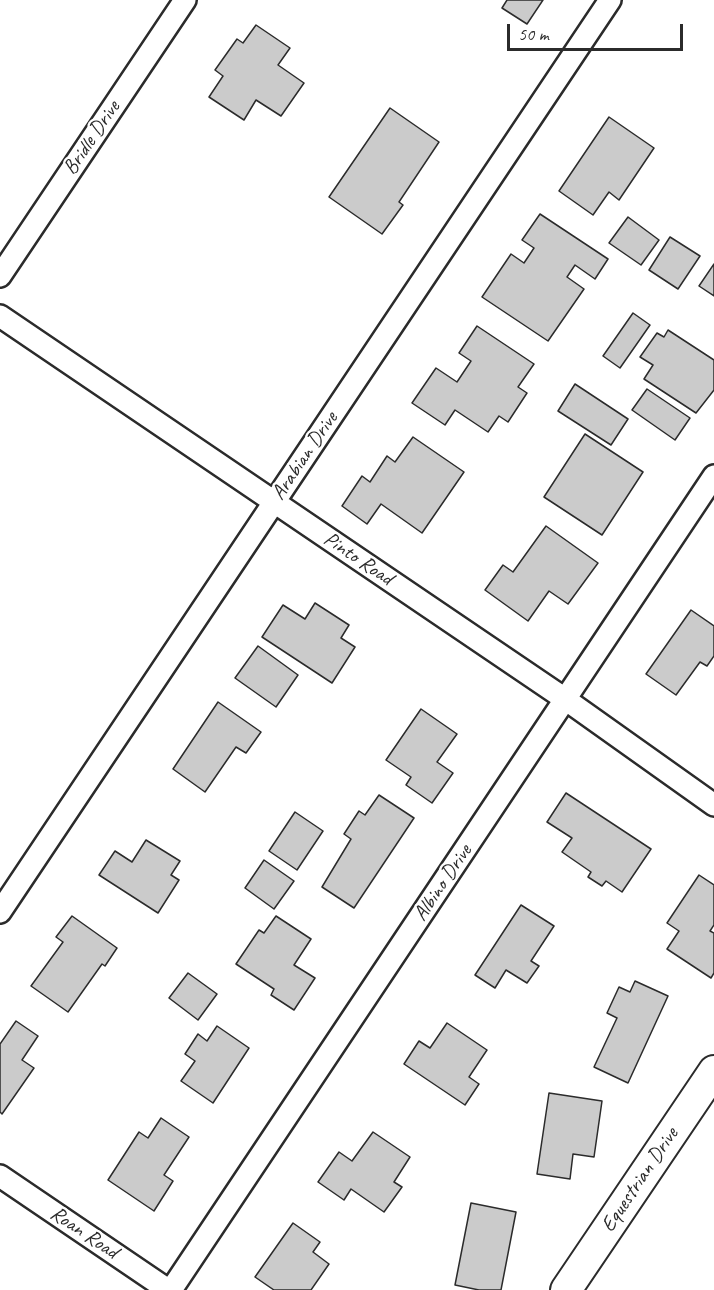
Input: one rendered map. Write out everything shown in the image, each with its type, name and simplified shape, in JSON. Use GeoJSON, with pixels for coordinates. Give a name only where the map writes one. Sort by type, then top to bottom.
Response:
{"type":"FeatureCollection","features":[{"type":"Feature","properties":{"kind":"street","name":"Bridle Drive"},"geometry":{"type":"LineString","coordinates":[[0,276],[185,0]]}},
{"type":"Feature","properties":{"kind":"street","name":"Arabian Drive"},"geometry":{"type":"LineString","coordinates":[[0,912],[610,0]]}},
{"type":"Feature","properties":{"kind":"street","name":"Pinto Road"},"geometry":{"type":"LineString","coordinates":[[0,316],[565,699],[714,805]]}},
{"type":"Feature","properties":{"kind":"street","name":"Albino Drive"},"geometry":{"type":"LineString","coordinates":[[170,1290],[714,476]]}},
{"type":"Feature","properties":{"kind":"street","name":"Equestrian Drive"},"geometry":{"type":"LineString","coordinates":[[566,1290],[714,1071]]}},
{"type":"Feature","properties":{"kind":"street","name":"Roan Road"},"geometry":{"type":"LineString","coordinates":[[0,1176],[170,1290]]}},
{"type":"Feature","properties":{"kind":"building"},"geometry":{"type":"Polygon","coordinates":[[[507,0],[543,0],[527,24],[502,8],[507,0]]]}},
{"type":"Feature","properties":{"kind":"building"},"geometry":{"type":"Polygon","coordinates":[[[256,25],[290,48],[278,65],[304,83],[281,116],[256,100],[244,120],[209,97],[223,76],[215,70],[237,39],[243,43],[256,25]]]}},
{"type":"Feature","properties":{"kind":"building"},"geometry":{"type":"Polygon","coordinates":[[[390,108],[439,142],[399,202],[403,205],[382,234],[329,197],[390,108]]]}},
{"type":"Feature","properties":{"kind":"building"},"geometry":{"type":"Polygon","coordinates":[[[609,117],[654,148],[619,200],[609,192],[593,215],[559,191],[609,117]]]}},
{"type":"Feature","properties":{"kind":"building"},"geometry":{"type":"Polygon","coordinates":[[[540,214],[608,259],[595,279],[575,265],[567,277],[584,289],[548,341],[482,297],[511,254],[524,263],[534,248],[522,240],[540,214]]]}},
{"type":"Feature","properties":{"kind":"building"},"geometry":{"type":"Polygon","coordinates":[[[628,217],[659,240],[641,265],[609,243],[628,217]]]}},
{"type":"Feature","properties":{"kind":"building"},"geometry":{"type":"Polygon","coordinates":[[[670,237],[700,256],[678,289],[649,270],[670,237]]]}},
{"type":"Feature","properties":{"kind":"building"},"geometry":{"type":"Polygon","coordinates":[[[714,264],[714,296],[699,286],[714,264]]]}},
{"type":"Feature","properties":{"kind":"building"},"geometry":{"type":"Polygon","coordinates":[[[633,313],[650,325],[620,368],[603,356],[633,313]]]}},
{"type":"Feature","properties":{"kind":"building"},"geometry":{"type":"Polygon","coordinates":[[[477,326],[534,364],[518,387],[527,393],[508,422],[499,416],[488,432],[455,410],[445,425],[412,403],[436,368],[457,382],[471,361],[459,353],[477,326]]]}},
{"type":"Feature","properties":{"kind":"building"},"geometry":{"type":"Polygon","coordinates":[[[668,330],[714,360],[714,390],[696,413],[644,379],[653,365],[640,357],[657,333],[664,337],[668,330]]]}},
{"type":"Feature","properties":{"kind":"building"},"geometry":{"type":"Polygon","coordinates":[[[575,384],[628,419],[611,445],[558,411],[575,384]]]}},
{"type":"Feature","properties":{"kind":"building"},"geometry":{"type":"Polygon","coordinates":[[[647,389],[690,418],[675,440],[632,410],[647,389]]]}},
{"type":"Feature","properties":{"kind":"building"},"geometry":{"type":"Polygon","coordinates":[[[585,434],[643,472],[602,535],[544,497],[585,434]]]}},
{"type":"Feature","properties":{"kind":"building"},"geometry":{"type":"Polygon","coordinates":[[[413,437],[464,472],[422,533],[381,504],[367,524],[342,506],[362,476],[370,482],[387,456],[395,462],[413,437]]]}},
{"type":"Feature","properties":{"kind":"building"},"geometry":{"type":"Polygon","coordinates":[[[546,526],[598,563],[568,604],[549,591],[528,621],[485,590],[503,565],[513,572],[546,526]]]}},
{"type":"Feature","properties":{"kind":"building"},"geometry":{"type":"Polygon","coordinates":[[[315,603],[349,625],[341,638],[355,647],[332,683],[262,637],[283,605],[305,619],[315,603]]]}},
{"type":"Feature","properties":{"kind":"building"},"geometry":{"type":"Polygon","coordinates":[[[691,610],[714,626],[714,656],[707,666],[700,662],[676,695],[646,674],[691,610]]]}},
{"type":"Feature","properties":{"kind":"building"},"geometry":{"type":"Polygon","coordinates":[[[258,646],[298,675],[276,707],[235,678],[258,646]]]}},
{"type":"Feature","properties":{"kind":"building"},"geometry":{"type":"Polygon","coordinates":[[[218,702],[261,732],[246,753],[236,747],[205,792],[173,769],[218,702]]]}},
{"type":"Feature","properties":{"kind":"building"},"geometry":{"type":"Polygon","coordinates":[[[421,709],[457,734],[437,762],[453,773],[432,803],[406,785],[411,777],[386,760],[421,709]]]}},
{"type":"Feature","properties":{"kind":"building"},"geometry":{"type":"Polygon","coordinates":[[[566,793],[651,849],[622,892],[606,881],[602,886],[588,877],[591,872],[562,852],[572,838],[547,822],[566,793]]]}},
{"type":"Feature","properties":{"kind":"building"},"geometry":{"type":"Polygon","coordinates":[[[379,795],[414,818],[354,908],[322,887],[351,839],[344,834],[359,811],[365,815],[379,795]]]}},
{"type":"Feature","properties":{"kind":"building"},"geometry":{"type":"Polygon","coordinates":[[[295,812],[323,831],[297,870],[269,851],[295,812]]]}},
{"type":"Feature","properties":{"kind":"building"},"geometry":{"type":"Polygon","coordinates":[[[146,840],[180,861],[171,875],[179,880],[158,913],[99,875],[115,851],[132,862],[146,840]]]}},
{"type":"Feature","properties":{"kind":"building"},"geometry":{"type":"Polygon","coordinates":[[[264,860],[294,881],[274,909],[245,888],[264,860]]]}},
{"type":"Feature","properties":{"kind":"building"},"geometry":{"type":"Polygon","coordinates":[[[699,875],[714,885],[714,925],[710,931],[714,933],[714,973],[711,978],[667,949],[679,931],[667,923],[699,875]]]}},
{"type":"Feature","properties":{"kind":"building"},"geometry":{"type":"Polygon","coordinates":[[[521,905],[554,926],[531,961],[539,966],[527,983],[506,970],[495,988],[475,975],[521,905]]]}},
{"type":"Feature","properties":{"kind":"building"},"geometry":{"type":"Polygon","coordinates":[[[72,916],[117,948],[105,966],[102,964],[68,1012],[31,986],[63,942],[56,937],[72,916]]]}},
{"type":"Feature","properties":{"kind":"building"},"geometry":{"type":"Polygon","coordinates":[[[276,916],[311,939],[294,965],[315,978],[294,1010],[271,995],[274,989],[236,964],[259,930],[264,933],[276,916]]]}},
{"type":"Feature","properties":{"kind":"building"},"geometry":{"type":"Polygon","coordinates":[[[188,973],[217,994],[198,1020],[169,998],[188,973]]]}},
{"type":"Feature","properties":{"kind":"building"},"geometry":{"type":"Polygon","coordinates":[[[635,981],[668,996],[628,1083],[594,1067],[617,1018],[607,1013],[619,987],[630,992],[635,981]]]}},
{"type":"Feature","properties":{"kind":"building"},"geometry":{"type":"Polygon","coordinates":[[[16,1021],[38,1036],[22,1060],[34,1068],[2,1114],[0,1112],[0,1044],[16,1021]]]}},
{"type":"Feature","properties":{"kind":"building"},"geometry":{"type":"Polygon","coordinates":[[[447,1023],[487,1050],[469,1077],[479,1084],[465,1105],[404,1064],[419,1041],[430,1048],[447,1023]]]}},
{"type":"Feature","properties":{"kind":"building"},"geometry":{"type":"Polygon","coordinates":[[[217,1026],[249,1048],[213,1103],[181,1081],[195,1061],[185,1054],[198,1034],[207,1041],[217,1026]]]}},
{"type":"Feature","properties":{"kind":"building"},"geometry":{"type":"Polygon","coordinates":[[[549,1093],[602,1101],[594,1157],[573,1154],[570,1179],[537,1174],[549,1093]]]}},
{"type":"Feature","properties":{"kind":"building"},"geometry":{"type":"Polygon","coordinates":[[[161,1118],[189,1137],[164,1175],[173,1181],[154,1211],[108,1180],[139,1132],[148,1138],[161,1118]]]}},
{"type":"Feature","properties":{"kind":"building"},"geometry":{"type":"Polygon","coordinates":[[[373,1132],[410,1157],[394,1182],[402,1187],[384,1212],[351,1189],[344,1200],[318,1182],[339,1152],[352,1161],[373,1132]]]}},
{"type":"Feature","properties":{"kind":"building"},"geometry":{"type":"Polygon","coordinates":[[[471,1203],[516,1212],[501,1290],[479,1290],[455,1285],[471,1203]]]}},
{"type":"Feature","properties":{"kind":"building"},"geometry":{"type":"Polygon","coordinates":[[[293,1223],[320,1242],[313,1252],[329,1264],[311,1290],[274,1290],[255,1277],[293,1223]]]}}]}
